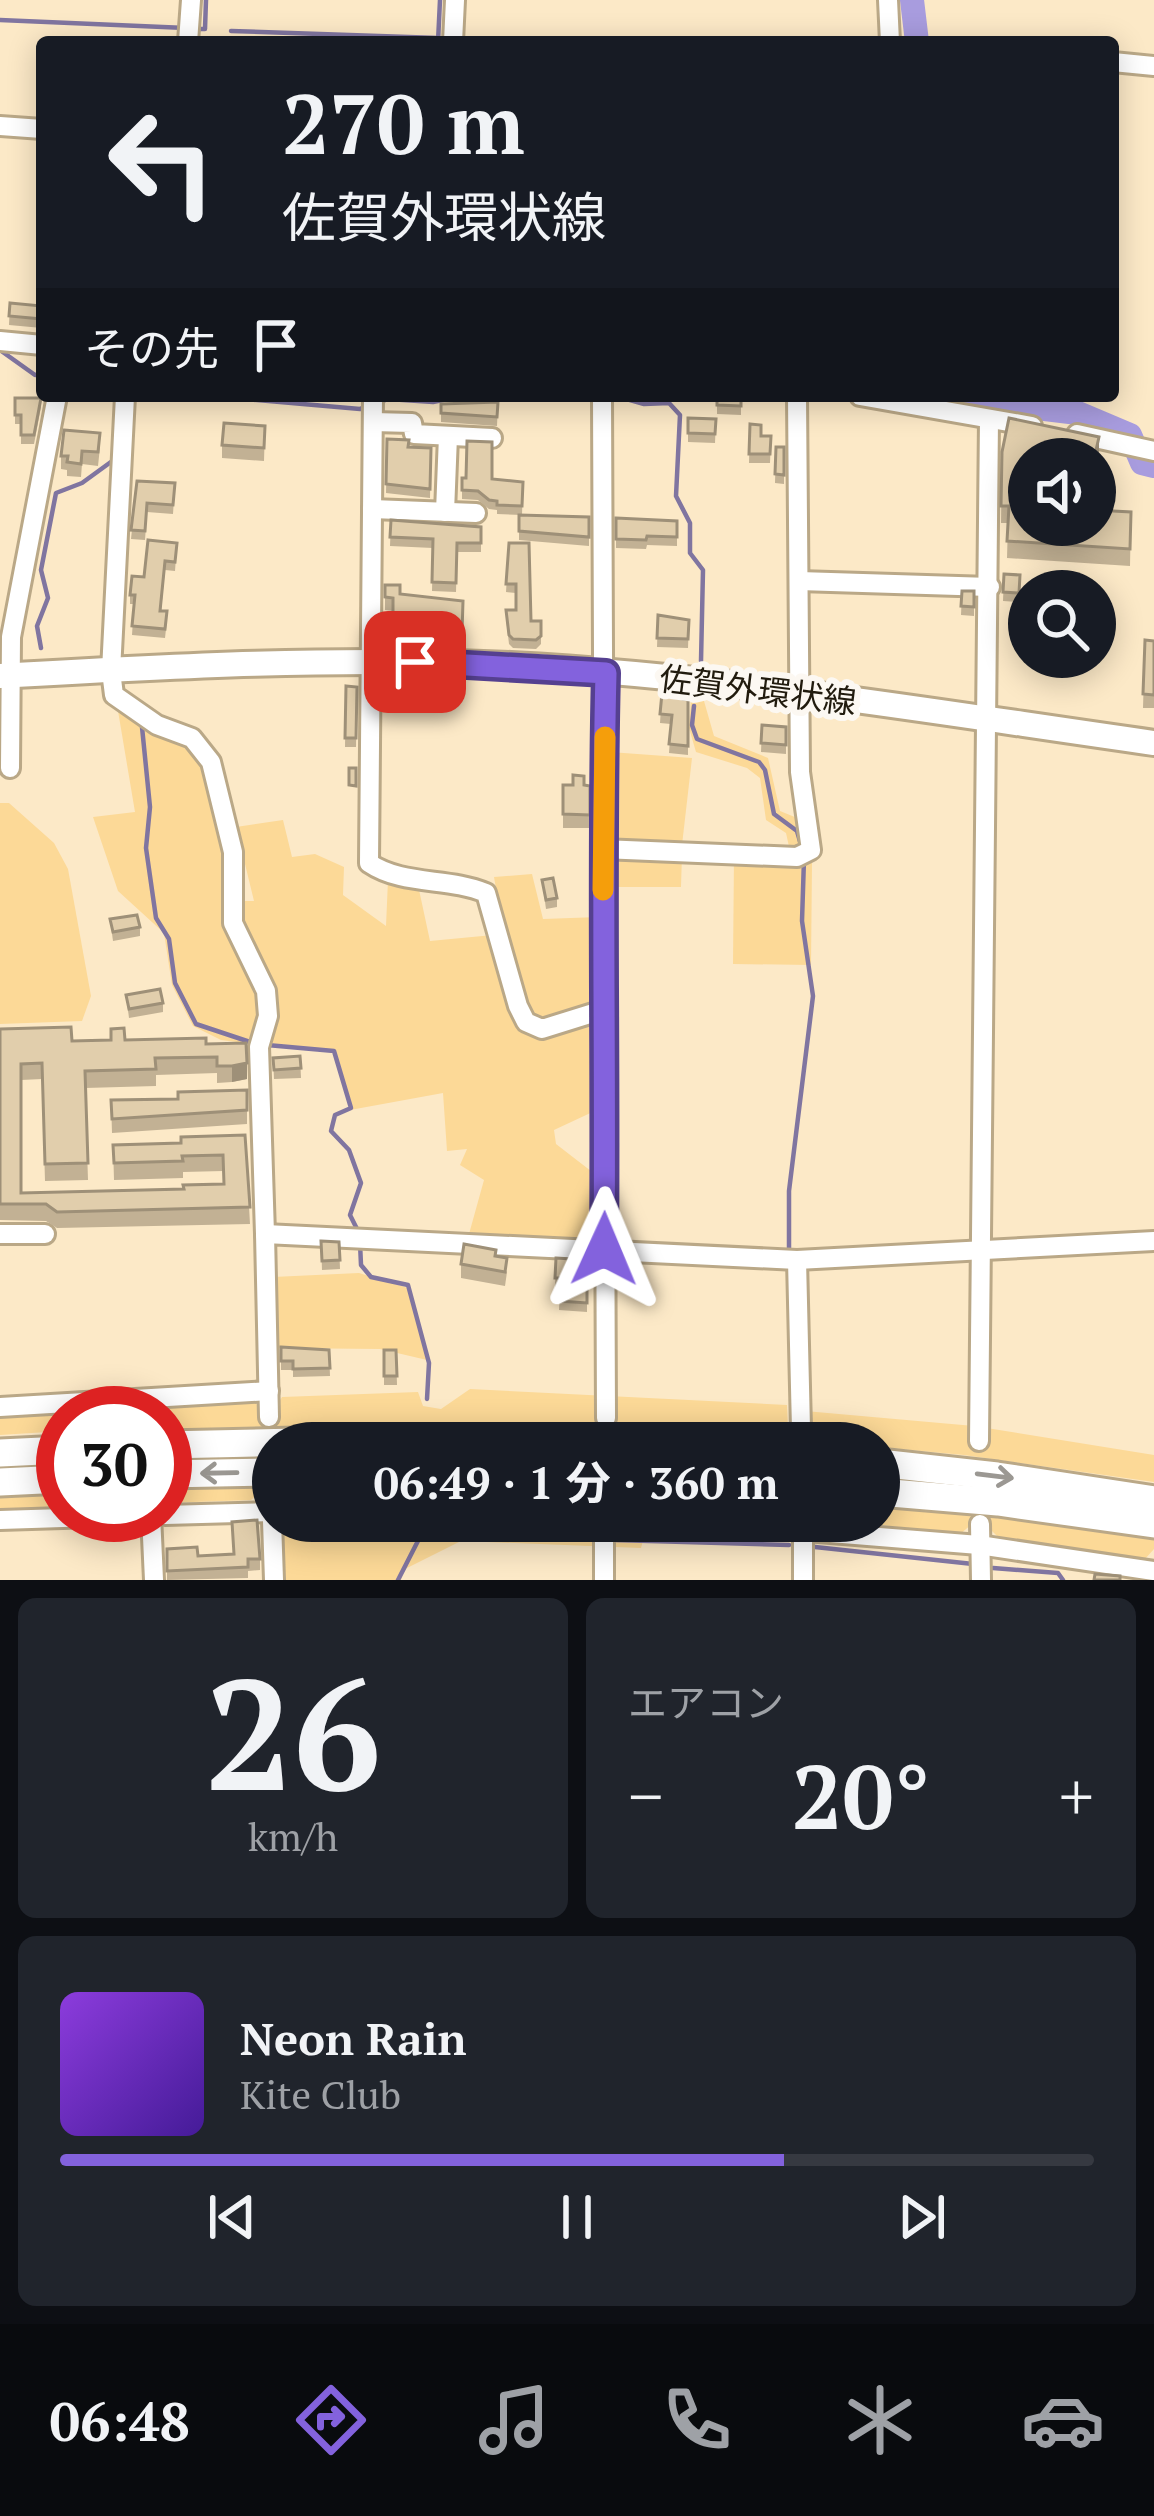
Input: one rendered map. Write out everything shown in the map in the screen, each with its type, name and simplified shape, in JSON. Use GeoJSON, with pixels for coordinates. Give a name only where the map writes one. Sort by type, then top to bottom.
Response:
{"type":"FeatureCollection","features":[{"type":"Feature","properties":{"kind":"highway"},"geometry":{"type":"LineString","coordinates":[[192,1443],[252,1442]]}},
{"type":"Feature","properties":{"kind":"highway"},"geometry":{"type":"LineString","coordinates":[[0,1453],[36,1451]]}},
{"type":"Feature","properties":{"kind":"highway"},"geometry":{"type":"LineString","coordinates":[[900,1465],[1154,1500]]}},
{"type":"Feature","properties":{"kind":"highway"},"geometry":{"type":"LineString","coordinates":[[192,1476],[252,1481]]}},
{"type":"Feature","properties":{"kind":"highway"},"geometry":{"type":"LineString","coordinates":[[0,1482],[36,1480]]}},
{"type":"Feature","properties":{"kind":"highway"},"geometry":{"type":"LineString","coordinates":[[900,1494],[1154,1524]]}},
{"type":"Feature","properties":{"kind":"main road","name":"佐賀外環状線"},"geometry":{"type":"LineString","coordinates":[[4,676],[371,663],[494,665],[800,694],[1154,743]]}},
{"type":"Feature","properties":{"kind":"street"},"geometry":{"type":"LineString","coordinates":[[453,36],[454,0]]}},
{"type":"Feature","properties":{"kind":"street"},"geometry":{"type":"LineString","coordinates":[[888,0],[890,36]]}},
{"type":"Feature","properties":{"kind":"street"},"geometry":{"type":"LineString","coordinates":[[1119,63],[1154,66]]}},
{"type":"Feature","properties":{"kind":"street"},"geometry":{"type":"LineString","coordinates":[[0,126],[36,129]]}},
{"type":"Feature","properties":{"kind":"street"},"geometry":{"type":"LineString","coordinates":[[0,340],[36,344]]}},
{"type":"Feature","properties":{"kind":"street"},"geometry":{"type":"LineString","coordinates":[[10,768],[4,676],[56,402]]}},
{"type":"Feature","properties":{"kind":"street"},"geometry":{"type":"LineString","coordinates":[[125,402],[111,671],[114,695],[157,724],[192,737],[211,762],[233,852],[233,923],[266,992],[268,1016],[260,1047],[269,1417]]}},
{"type":"Feature","properties":{"kind":"street"},"geometry":{"type":"LineString","coordinates":[[602,402],[606,673],[602,1422]]}},
{"type":"Feature","properties":{"kind":"street"},"geometry":{"type":"LineString","coordinates":[[602,849],[804,854],[797,402]]}},
{"type":"Feature","properties":{"kind":"street"},"geometry":{"type":"LineString","coordinates":[[912,402],[1150,450]]}},
{"type":"Feature","properties":{"kind":"street"},"geometry":{"type":"LineString","coordinates":[[492,438],[414,434],[412,423],[373,411],[369,863],[387,875],[462,883],[486,893],[526,1022],[542,1029],[606,1009]]}},
{"type":"Feature","properties":{"kind":"street"},"geometry":{"type":"LineString","coordinates":[[979,1441],[989,419]]}},
{"type":"Feature","properties":{"kind":"street"},"geometry":{"type":"LineString","coordinates":[[445,512],[448,436]]}},
{"type":"Feature","properties":{"kind":"street"},"geometry":{"type":"LineString","coordinates":[[372,509],[476,513]]}},
{"type":"Feature","properties":{"kind":"street"},"geometry":{"type":"LineString","coordinates":[[799,581],[990,586]]}},
{"type":"Feature","properties":{"kind":"street"},"geometry":{"type":"LineString","coordinates":[[0,1234],[45,1234]]}},
{"type":"Feature","properties":{"kind":"street"},"geometry":{"type":"LineString","coordinates":[[265,1234],[797,1260],[1154,1241]]}},
{"type":"Feature","properties":{"kind":"street"},"geometry":{"type":"LineString","coordinates":[[797,1260],[801,1422]]}},
{"type":"Feature","properties":{"kind":"street"},"geometry":{"type":"LineString","coordinates":[[0,1406],[269,1391]]}},
{"type":"Feature","properties":{"kind":"street"},"geometry":{"type":"LineString","coordinates":[[192,1514],[252,1513]]}},
{"type":"Feature","properties":{"kind":"street"},"geometry":{"type":"LineString","coordinates":[[0,1520],[36,1519]]}},
{"type":"Feature","properties":{"kind":"street"},"geometry":{"type":"LineString","coordinates":[[980,1524],[981,1580]]}},
{"type":"Feature","properties":{"kind":"street"},"geometry":{"type":"LineString","coordinates":[[900,1536],[1154,1571]]}},
{"type":"Feature","properties":{"kind":"street"},"geometry":{"type":"LineString","coordinates":[[154,1580],[156,1542]]}},
{"type":"Feature","properties":{"kind":"street"},"geometry":{"type":"LineString","coordinates":[[273,1542],[274,1580]]}},
{"type":"Feature","properties":{"kind":"street"},"geometry":{"type":"LineString","coordinates":[[604,1542],[604,1580]]}},
{"type":"Feature","properties":{"kind":"street"},"geometry":{"type":"LineString","coordinates":[[803,1542],[803,1580]]}},
{"type":"Feature","properties":{"kind":"shaded area"},"geometry":{"type":"Polygon","coordinates":[[[691,699],[704,701],[714,736],[768,758],[780,811],[802,820],[809,844],[790,851],[786,833],[766,820],[760,778],[747,768],[696,752],[689,728],[691,699]]]}},
{"type":"Feature","properties":{"kind":"shaded area"},"geometry":{"type":"Polygon","coordinates":[[[117,705],[190,742],[206,767],[228,854],[232,945],[261,991],[265,1018],[253,1044],[221,1040],[193,1026],[172,985],[164,933],[118,891],[93,817],[135,812],[117,705]]]}},
{"type":"Feature","properties":{"kind":"shaded area"},"geometry":{"type":"Polygon","coordinates":[[[610,752],[692,758],[682,845],[609,844],[610,752]]]}},
{"type":"Feature","properties":{"kind":"shaded area"},"geometry":{"type":"Polygon","coordinates":[[[0,803],[9,803],[54,843],[68,869],[91,996],[82,1021],[0,1024],[0,803]]]}},
{"type":"Feature","properties":{"kind":"shaded area"},"geometry":{"type":"Polygon","coordinates":[[[283,820],[292,857],[315,854],[344,867],[343,895],[386,926],[388,880],[418,885],[430,941],[493,935],[516,1003],[494,877],[532,874],[543,919],[599,917],[599,1109],[554,1130],[556,1144],[600,1178],[595,1243],[469,1234],[484,1180],[460,1165],[467,1149],[447,1151],[443,1093],[350,1110],[335,1051],[267,1043],[267,1006],[240,920],[238,901],[254,901],[236,827],[283,820]]]}},
{"type":"Feature","properties":{"kind":"shaded area"},"geometry":{"type":"Polygon","coordinates":[[[609,852],[682,854],[681,887],[609,887],[609,852]]]}},
{"type":"Feature","properties":{"kind":"shaded area"},"geometry":{"type":"Polygon","coordinates":[[[734,856],[812,862],[811,965],[733,964],[734,856]]]}},
{"type":"Feature","properties":{"kind":"shaded area"},"geometry":{"type":"Polygon","coordinates":[[[359,1273],[408,1288],[427,1360],[380,1349],[274,1348],[273,1277],[359,1273]]]}},
{"type":"Feature","properties":{"kind":"shaded area"},"geometry":{"type":"Polygon","coordinates":[[[470,1389],[787,1405],[788,1422],[252,1422],[252,1427],[192,1428],[192,1402],[252,1398],[268,1420],[282,1397],[418,1392],[423,1406],[441,1409],[470,1389]]]}},
{"type":"Feature","properties":{"kind":"shaded area"},"geometry":{"type":"Polygon","coordinates":[[[805,1411],[974,1426],[1154,1455],[1154,1482],[900,1449],[900,1422],[805,1422],[805,1411]]]}},
{"type":"Feature","properties":{"kind":"shaded area"},"geometry":{"type":"Polygon","coordinates":[[[36,1412],[36,1433],[0,1435],[0,1414],[36,1412]]]}},
{"type":"Feature","properties":{"kind":"shaded area"},"geometry":{"type":"Polygon","coordinates":[[[252,1480],[252,1499],[192,1502],[192,1482],[252,1480]]]}},
{"type":"Feature","properties":{"kind":"shaded area"},"geometry":{"type":"Polygon","coordinates":[[[36,1488],[36,1509],[0,1511],[0,1490],[36,1488]]]}},
{"type":"Feature","properties":{"kind":"shaded area"},"geometry":{"type":"Polygon","coordinates":[[[900,1505],[972,1511],[1154,1540],[1154,1549],[1145,1559],[1002,1541],[979,1518],[959,1535],[900,1527],[900,1505]]]}},
{"type":"Feature","properties":{"kind":"shaded area"},"geometry":{"type":"Polygon","coordinates":[[[280,1542],[459,1542],[403,1570],[401,1580],[281,1580],[280,1542]]]}},
{"type":"Feature","properties":{"kind":"shaded area"},"geometry":{"type":"Polygon","coordinates":[[[487,1542],[643,1542],[641,1548],[487,1542]]]}},
{"type":"Feature","properties":{"kind":"building"},"geometry":{"type":"Polygon","coordinates":[[[10,303],[36,305],[36,318],[9,316],[10,303]]]}},
{"type":"Feature","properties":{"kind":"building"},"geometry":{"type":"Polygon","coordinates":[[[15,398],[40,402],[34,435],[21,435],[21,415],[15,415],[15,398]]]}},
{"type":"Feature","properties":{"kind":"building"},"geometry":{"type":"Polygon","coordinates":[[[498,402],[497,417],[441,413],[441,404],[498,402]]]}},
{"type":"Feature","properties":{"kind":"building"},"geometry":{"type":"Polygon","coordinates":[[[688,418],[716,419],[715,434],[688,433],[688,418]]]}},
{"type":"Feature","properties":{"kind":"building"},"geometry":{"type":"Polygon","coordinates":[[[1009,418],[1099,437],[1008,438],[1008,506],[1001,506],[1002,452],[1009,418]]]}},
{"type":"Feature","properties":{"kind":"building"},"geometry":{"type":"Polygon","coordinates":[[[224,423],[265,426],[264,448],[222,445],[224,423]]]}},
{"type":"Feature","properties":{"kind":"building"},"geometry":{"type":"Polygon","coordinates":[[[750,424],[761,425],[761,436],[771,436],[770,454],[749,454],[750,424]]]}},
{"type":"Feature","properties":{"kind":"building"},"geometry":{"type":"Polygon","coordinates":[[[64,430],[100,433],[98,452],[82,451],[81,464],[67,462],[68,456],[61,456],[64,430]]]}},
{"type":"Feature","properties":{"kind":"building"},"geometry":{"type":"Polygon","coordinates":[[[387,439],[409,440],[408,447],[431,448],[430,489],[386,484],[387,439]]]}},
{"type":"Feature","properties":{"kind":"building"},"geometry":{"type":"Polygon","coordinates":[[[467,441],[492,442],[492,479],[523,482],[522,506],[497,505],[478,491],[462,490],[467,441]]]}},
{"type":"Feature","properties":{"kind":"building"},"geometry":{"type":"Polygon","coordinates":[[[776,447],[784,447],[784,475],[775,474],[776,447]]]}},
{"type":"Feature","properties":{"kind":"building"},"geometry":{"type":"Polygon","coordinates":[[[137,481],[175,483],[173,505],[147,503],[145,531],[131,530],[137,481]]]}},
{"type":"Feature","properties":{"kind":"building"},"geometry":{"type":"Polygon","coordinates":[[[1116,511],[1131,512],[1130,549],[1084,546],[1116,546],[1116,511]]]}},
{"type":"Feature","properties":{"kind":"building"},"geometry":{"type":"Polygon","coordinates":[[[519,515],[589,517],[589,537],[519,531],[519,515]]]}},
{"type":"Feature","properties":{"kind":"building"},"geometry":{"type":"Polygon","coordinates":[[[616,518],[677,521],[677,537],[616,539],[616,518]]]}},
{"type":"Feature","properties":{"kind":"building"},"geometry":{"type":"Polygon","coordinates":[[[391,520],[481,527],[481,543],[457,543],[456,583],[432,582],[433,539],[390,537],[391,520]]]}},
{"type":"Feature","properties":{"kind":"building"},"geometry":{"type":"Polygon","coordinates":[[[148,540],[177,543],[175,562],[165,561],[160,611],[167,611],[165,629],[132,626],[132,576],[144,577],[148,540]]]}},
{"type":"Feature","properties":{"kind":"building"},"geometry":{"type":"Polygon","coordinates":[[[509,543],[529,543],[531,621],[541,621],[541,636],[536,640],[509,635],[506,610],[516,610],[516,584],[506,584],[509,543]]]}},
{"type":"Feature","properties":{"kind":"building"},"geometry":{"type":"Polygon","coordinates":[[[385,585],[400,585],[400,594],[463,601],[462,632],[393,630],[393,598],[385,597],[385,585]]]}},
{"type":"Feature","properties":{"kind":"building"},"geometry":{"type":"Polygon","coordinates":[[[962,591],[974,591],[974,607],[961,606],[962,591]]]}},
{"type":"Feature","properties":{"kind":"building"},"geometry":{"type":"Polygon","coordinates":[[[658,615],[689,620],[688,639],[657,638],[658,615]]]}},
{"type":"Feature","properties":{"kind":"building"},"geometry":{"type":"Polygon","coordinates":[[[1145,640],[1154,641],[1154,695],[1143,694],[1145,640]]]}},
{"type":"Feature","properties":{"kind":"building"},"geometry":{"type":"Polygon","coordinates":[[[346,686],[357,687],[356,738],[345,738],[346,686]]]}},
{"type":"Feature","properties":{"kind":"building"},"geometry":{"type":"Polygon","coordinates":[[[662,693],[688,700],[688,746],[669,744],[672,715],[660,714],[662,693]]]}},
{"type":"Feature","properties":{"kind":"building"},"geometry":{"type":"Polygon","coordinates":[[[762,725],[786,727],[786,745],[761,743],[762,725]]]}},
{"type":"Feature","properties":{"kind":"building"},"geometry":{"type":"Polygon","coordinates":[[[349,768],[356,768],[356,786],[349,785],[349,768]]]}},
{"type":"Feature","properties":{"kind":"building"},"geometry":{"type":"Polygon","coordinates":[[[573,775],[584,776],[584,785],[590,786],[590,815],[563,814],[563,785],[573,785],[573,775]]]}},
{"type":"Feature","properties":{"kind":"building"},"geometry":{"type":"Polygon","coordinates":[[[553,878],[557,898],[546,900],[542,880],[553,878]]]}},
{"type":"Feature","properties":{"kind":"building"},"geometry":{"type":"Polygon","coordinates":[[[137,915],[140,927],[113,932],[110,919],[137,915]]]}},
{"type":"Feature","properties":{"kind":"building"},"geometry":{"type":"Polygon","coordinates":[[[160,989],[163,1003],[129,1009],[126,995],[160,989]]]}},
{"type":"Feature","properties":{"kind":"building"},"geometry":{"type":"Polygon","coordinates":[[[71,1027],[72,1041],[111,1040],[111,1029],[124,1028],[125,1040],[206,1038],[206,1044],[246,1043],[247,1063],[217,1066],[217,1057],[155,1058],[156,1069],[85,1071],[88,1163],[45,1164],[42,1063],[21,1064],[21,1193],[224,1184],[223,1155],[114,1163],[113,1145],[245,1135],[250,1207],[57,1212],[46,1204],[0,1204],[0,1029],[71,1027]]]}},
{"type":"Feature","properties":{"kind":"building"},"geometry":{"type":"Polygon","coordinates":[[[300,1056],[301,1068],[274,1070],[273,1058],[300,1056]]]}},
{"type":"Feature","properties":{"kind":"building"},"geometry":{"type":"Polygon","coordinates":[[[247,1090],[247,1110],[112,1119],[111,1100],[178,1099],[178,1092],[247,1090]]]}},
{"type":"Feature","properties":{"kind":"building"},"geometry":{"type":"Polygon","coordinates":[[[321,1241],[339,1242],[340,1260],[322,1261],[321,1241]]]}},
{"type":"Feature","properties":{"kind":"building"},"geometry":{"type":"Polygon","coordinates":[[[464,1244],[496,1250],[495,1256],[507,1258],[505,1272],[461,1264],[464,1244]]]}},
{"type":"Feature","properties":{"kind":"building"},"geometry":{"type":"Polygon","coordinates":[[[556,1258],[587,1260],[587,1303],[559,1301],[556,1258]]]}},
{"type":"Feature","properties":{"kind":"building"},"geometry":{"type":"Polygon","coordinates":[[[281,1347],[329,1350],[330,1368],[293,1369],[293,1361],[281,1361],[281,1347]]]}},
{"type":"Feature","properties":{"kind":"building"},"geometry":{"type":"Polygon","coordinates":[[[384,1350],[396,1350],[397,1376],[384,1376],[384,1350]]]}},
{"type":"Feature","properties":{"kind":"building"},"geometry":{"type":"Polygon","coordinates":[[[252,1520],[252,1542],[259,1542],[260,1559],[248,1559],[248,1567],[167,1571],[167,1549],[197,1547],[198,1556],[234,1554],[232,1522],[252,1520]]]}},
{"type":"Feature","properties":{"kind":"building"},"geometry":{"type":"Polygon","coordinates":[[[1095,1574],[1120,1576],[1120,1580],[1094,1580],[1095,1574]]]}},
{"type":"Feature","properties":{"kind":"waterway"},"geometry":{"type":"LineString","coordinates":[[197,29],[205,29],[206,0]]}},
{"type":"Feature","properties":{"kind":"waterway"},"geometry":{"type":"LineString","coordinates":[[438,36],[440,0]]}},
{"type":"Feature","properties":{"kind":"waterway"},"geometry":{"type":"LineString","coordinates":[[912,0],[916,36]]}},
{"type":"Feature","properties":{"kind":"waterway"},"geometry":{"type":"LineString","coordinates":[[0,20],[186,28]]}},
{"type":"Feature","properties":{"kind":"waterway"},"geometry":{"type":"LineString","coordinates":[[231,31],[379,36]]}},
{"type":"Feature","properties":{"kind":"waterway"},"geometry":{"type":"LineString","coordinates":[[0,350],[36,375]]}},
{"type":"Feature","properties":{"kind":"waterway"},"geometry":{"type":"LineString","coordinates":[[280,402],[369,406]]}},
{"type":"Feature","properties":{"kind":"waterway"},"geometry":{"type":"LineString","coordinates":[[637,402],[669,403],[680,415],[676,496],[690,523],[690,553],[703,570],[701,661]]}},
{"type":"Feature","properties":{"kind":"waterway"},"geometry":{"type":"LineString","coordinates":[[984,402],[1078,413],[1130,435],[1142,463],[1154,466]]}},
{"type":"Feature","properties":{"kind":"waterway"},"geometry":{"type":"LineString","coordinates":[[41,648],[37,626],[48,598],[41,570],[56,493],[82,483],[115,459]]}},
{"type":"Feature","properties":{"kind":"waterway"},"geometry":{"type":"LineString","coordinates":[[694,706],[692,725],[697,739],[759,762],[774,814],[797,831],[802,848]]}},
{"type":"Feature","properties":{"kind":"waterway"},"geometry":{"type":"LineString","coordinates":[[142,727],[150,807],[146,848],[156,918],[169,939],[175,983],[196,1024],[253,1043]]}},
{"type":"Feature","properties":{"kind":"waterway"},"geometry":{"type":"LineString","coordinates":[[789,1253],[789,1191],[813,996],[802,921],[804,859]]}},
{"type":"Feature","properties":{"kind":"waterway"},"geometry":{"type":"LineString","coordinates":[[267,1045],[334,1051],[351,1108],[335,1115],[331,1131],[349,1150],[361,1183],[350,1215],[357,1229]]}},
{"type":"Feature","properties":{"kind":"waterway"},"geometry":{"type":"LineString","coordinates":[[360,1243],[361,1265],[371,1277],[408,1285],[429,1363],[427,1399]]}},
{"type":"Feature","properties":{"kind":"waterway"},"geometry":{"type":"LineString","coordinates":[[398,1580],[417,1542]]}},
{"type":"Feature","properties":{"kind":"waterway"},"geometry":{"type":"LineString","coordinates":[[684,1542],[789,1545]]}},
{"type":"Feature","properties":{"kind":"waterway"},"geometry":{"type":"LineString","coordinates":[[815,1547],[973,1564],[973,1568]]}},
{"type":"Feature","properties":{"kind":"waterway"},"geometry":{"type":"LineString","coordinates":[[993,1568],[1058,1573],[1063,1580]]}},
{"type":"Feature","properties":{"kind":"slow traffic"},"geometry":{"type":"LineString","coordinates":[[603,890],[605,737]]}},
{"type":"Feature","properties":{"kind":"route"},"geometry":{"type":"LineString","coordinates":[[415,662],[606,673],[604,1249]]}}]}
